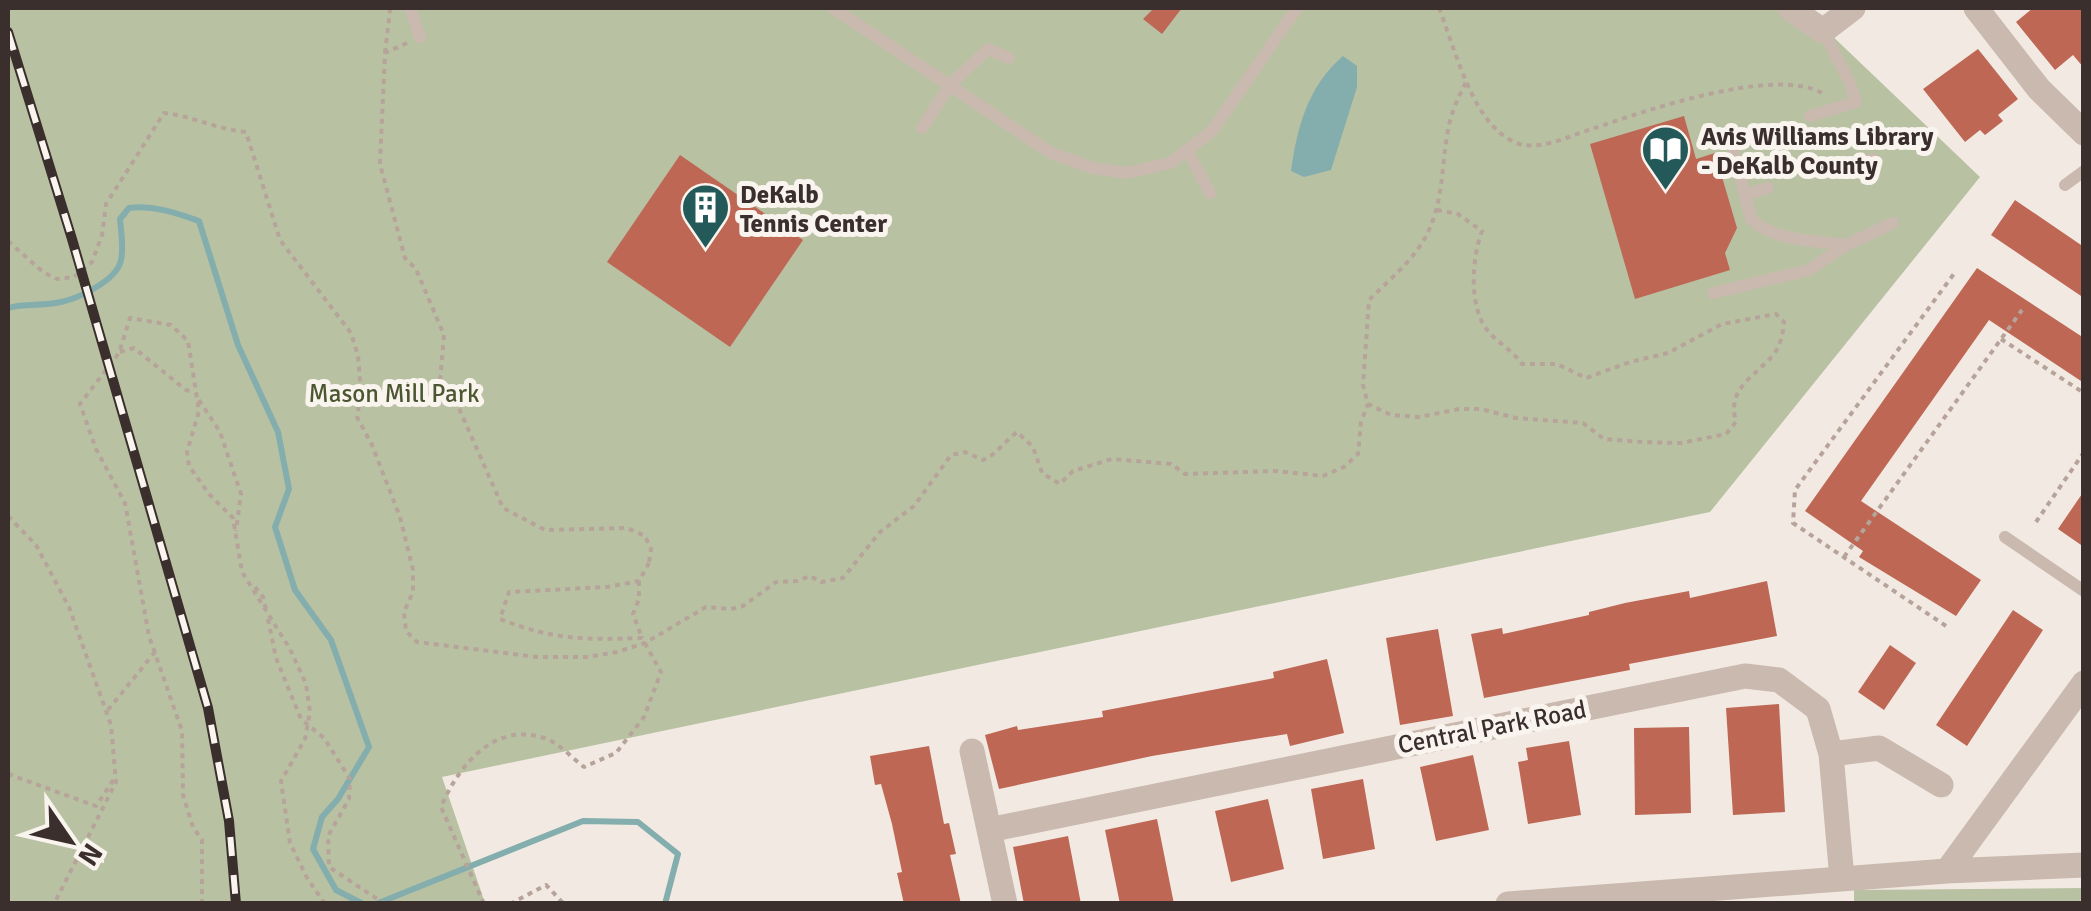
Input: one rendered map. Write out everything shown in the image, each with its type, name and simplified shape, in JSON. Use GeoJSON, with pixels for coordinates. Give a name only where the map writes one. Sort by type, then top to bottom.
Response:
{"type":"FeatureCollection","features":[{"type":"Feature","properties":{"kind":"street"},"geometry":{"type":"LineString","coordinates":[[1790,8],[1823,32],[1853,8]]}},
{"type":"Feature","properties":{"kind":"street"},"geometry":{"type":"LineString","coordinates":[[1976,8],[2039,89],[2084,132]]}},
{"type":"Feature","properties":{"kind":"street","name":"Central Park Road"},"geometry":{"type":"LineString","coordinates":[[990,830],[1745,676],[1778,680],[1818,709],[1832,754],[1842,879]]}},
{"type":"Feature","properties":{"kind":"street"},"geometry":{"type":"LineString","coordinates":[[1947,871],[2084,683]]}},
{"type":"Feature","properties":{"kind":"street"},"geometry":{"type":"LineString","coordinates":[[1832,754],[1879,748],[1941,785]]}},
{"type":"Feature","properties":{"kind":"street"},"geometry":{"type":"LineString","coordinates":[[972,750],[1005,904]]}},
{"type":"Feature","properties":{"kind":"street"},"geometry":{"type":"LineString","coordinates":[[1508,904],[1947,871],[2084,865]]}},
{"type":"Feature","properties":{"kind":"lane"},"geometry":{"type":"LineString","coordinates":[[410,8],[420,37]]}},
{"type":"Feature","properties":{"kind":"lane"},"geometry":{"type":"LineString","coordinates":[[834,8],[1051,153],[1094,168],[1127,173],[1170,162],[1212,131],[1297,8]]}},
{"type":"Feature","properties":{"kind":"lane"},"geometry":{"type":"LineString","coordinates":[[1810,116],[1856,102],[1823,32]]}},
{"type":"Feature","properties":{"kind":"lane"},"geometry":{"type":"LineString","coordinates":[[922,128],[950,86],[988,49],[1009,58]]}},
{"type":"Feature","properties":{"kind":"lane"},"geometry":{"type":"LineString","coordinates":[[1732,140],[1751,220],[1791,237],[1846,245]]}},
{"type":"Feature","properties":{"kind":"lane"},"geometry":{"type":"LineString","coordinates":[[1187,150],[1210,193]]}},
{"type":"Feature","properties":{"kind":"lane"},"geometry":{"type":"LineString","coordinates":[[1856,164],[1873,159]]}},
{"type":"Feature","properties":{"kind":"lane"},"geometry":{"type":"LineString","coordinates":[[2066,185],[2084,171]]}},
{"type":"Feature","properties":{"kind":"lane"},"geometry":{"type":"LineString","coordinates":[[1745,194],[1768,188]]}},
{"type":"Feature","properties":{"kind":"lane"},"geometry":{"type":"LineString","coordinates":[[1713,294],[1809,270],[1846,245],[1893,223]]}},
{"type":"Feature","properties":{"kind":"lane"},"geometry":{"type":"LineString","coordinates":[[2005,537],[2084,591]]}},
{"type":"Feature","properties":{"kind":"path"},"geometry":{"type":"LineString","coordinates":[[386,8],[390,10],[380,164],[405,258],[416,269],[444,334],[440,382],[458,406],[503,508],[545,530],[627,528],[645,536],[651,549],[649,563],[639,581],[639,599],[633,614],[661,672],[644,717],[616,753],[584,768],[549,740],[515,732],[480,748],[450,785],[441,807],[484,904]]}},
{"type":"Feature","properties":{"kind":"path"},"geometry":{"type":"LineString","coordinates":[[1439,8],[1480,110],[1499,132],[1522,146],[1551,143],[1642,113],[1757,85],[1807,86],[1822,92],[1834,109]]}},
{"type":"Feature","properties":{"kind":"path"},"geometry":{"type":"LineString","coordinates":[[385,53],[420,37]]}},
{"type":"Feature","properties":{"kind":"path"},"geometry":{"type":"LineString","coordinates":[[8,241],[43,272],[58,280],[74,277],[92,262],[102,234],[106,204],[164,113],[216,129],[246,132],[280,240],[350,332],[358,356],[361,392],[356,417],[389,485],[412,570],[412,592],[404,612],[406,631],[417,642],[536,656],[587,657],[644,641],[706,607],[743,606],[776,582],[810,576],[821,582],[843,578],[880,532],[914,506],[951,456],[965,452],[983,460],[1017,432],[1033,446],[1042,473],[1060,484],[1073,470],[1112,460],[1170,464],[1185,474],[1277,471],[1323,476],[1344,467],[1358,454],[1361,422],[1368,404],[1363,384],[1369,300],[1408,262],[1425,238],[1443,184],[1448,126],[1468,80]]}},
{"type":"Feature","properties":{"kind":"path"},"geometry":{"type":"LineString","coordinates":[[1368,404],[1391,415],[1419,417],[1459,409],[1481,410],[1516,418],[1583,423],[1604,438],[1681,443],[1726,434],[1736,422],[1732,409],[1735,392],[1772,356],[1783,335],[1784,322],[1776,314],[1760,315],[1722,324],[1668,353],[1586,378],[1558,364],[1522,364],[1512,350],[1489,332],[1479,313],[1475,260],[1482,231],[1458,214],[1437,210]]}},
{"type":"Feature","properties":{"kind":"path"},"geometry":{"type":"LineString","coordinates":[[1946,626],[1793,523],[1796,490],[1956,271]]}},
{"type":"Feature","properties":{"kind":"path"},"geometry":{"type":"LineString","coordinates":[[1844,557],[2022,310]]}},
{"type":"Feature","properties":{"kind":"path"},"geometry":{"type":"LineString","coordinates":[[202,904],[202,840],[193,827],[184,795],[182,731],[149,636],[126,502],[96,449],[80,404],[119,352],[130,318],[171,325],[188,341],[199,411],[186,452],[189,466],[233,518],[240,565],[290,648],[306,684],[310,712],[305,740],[281,781],[290,843],[325,904]]}},
{"type":"Feature","properties":{"kind":"path"},"geometry":{"type":"LineString","coordinates":[[2001,339],[2084,394]]}},
{"type":"Feature","properties":{"kind":"path"},"geometry":{"type":"LineString","coordinates":[[119,352],[134,348],[197,396],[220,432],[241,494],[235,540]]}},
{"type":"Feature","properties":{"kind":"path"},"geometry":{"type":"LineString","coordinates":[[2036,522],[2084,452]]}},
{"type":"Feature","properties":{"kind":"path"},"geometry":{"type":"LineString","coordinates":[[8,516],[36,545],[69,607],[111,725],[116,782],[54,904]]}},
{"type":"Feature","properties":{"kind":"path"},"geometry":{"type":"LineString","coordinates":[[639,581],[509,592],[500,618],[540,634],[644,641]]}},
{"type":"Feature","properties":{"kind":"path"},"geometry":{"type":"LineString","coordinates":[[267,614],[276,658],[301,719],[324,738],[350,779],[349,799],[328,836],[329,867],[386,904]]}},
{"type":"Feature","properties":{"kind":"path"},"geometry":{"type":"LineString","coordinates":[[106,712],[155,652]]}},
{"type":"Feature","properties":{"kind":"path"},"geometry":{"type":"LineString","coordinates":[[8,774],[96,806],[116,776]]}},
{"type":"Feature","properties":{"kind":"path"},"geometry":{"type":"LineString","coordinates":[[510,904],[546,886],[564,904]]}},
{"type":"Feature","properties":{"kind":"green space","name":"Mason Mill Park"},"geometry":{"type":"Polygon","coordinates":[[[8,8],[1793,8],[1825,29],[1980,177],[1710,512],[442,777],[485,903],[8,903],[8,8]]]}},
{"type":"Feature","properties":{"kind":"green space"},"geometry":{"type":"Polygon","coordinates":[[[2083,888],[2080,904],[1854,904],[1854,890],[2083,888]]]}},
{"type":"Feature","properties":{"kind":"water"},"geometry":{"type":"Polygon","coordinates":[[[1343,56],[1357,66],[1357,87],[1331,170],[1304,177],[1291,171],[1301,123],[1321,80],[1343,56]]]}},
{"type":"Feature","properties":{"kind":"building"},"geometry":{"type":"Polygon","coordinates":[[[1154,8],[1182,8],[1162,34],[1143,19],[1154,8]]]}},
{"type":"Feature","properties":{"kind":"building"},"geometry":{"type":"Polygon","coordinates":[[[2033,8],[2084,8],[2084,68],[2073,55],[2055,70],[2016,22],[2033,8]]]}},
{"type":"Feature","properties":{"kind":"building"},"geometry":{"type":"Polygon","coordinates":[[[1978,49],[2018,99],[1998,115],[2003,121],[1985,135],[1980,130],[1965,142],[1923,89],[1978,49]]]}},
{"type":"Feature","properties":{"kind":"building","name":"Avis Williams Library - DeKalb County"},"geometry":{"type":"Polygon","coordinates":[[[1684,116],[1696,159],[1715,153],[1737,228],[1725,253],[1730,270],[1635,299],[1590,144],[1684,116]]]}},
{"type":"Feature","properties":{"kind":"building","name":"DeKalb Tennis Center"},"geometry":{"type":"Polygon","coordinates":[[[680,155],[803,240],[730,347],[607,262],[680,155]]]}},
{"type":"Feature","properties":{"kind":"building"},"geometry":{"type":"Polygon","coordinates":[[[2015,200],[2084,247],[2084,298],[1991,235],[2015,200]]]}},
{"type":"Feature","properties":{"kind":"building"},"geometry":{"type":"Polygon","coordinates":[[[1977,268],[2084,338],[2084,383],[1989,320],[1861,501],[1981,580],[1956,616],[1859,557],[1863,551],[1805,511],[1977,268]]]}},
{"type":"Feature","properties":{"kind":"building"},"geometry":{"type":"Polygon","coordinates":[[[2084,491],[2084,547],[2058,529],[2084,491]]]}},
{"type":"Feature","properties":{"kind":"building"},"geometry":{"type":"Polygon","coordinates":[[[1767,581],[1777,636],[1629,664],[1630,670],[1484,698],[1471,634],[1502,628],[1503,634],[1625,603],[1689,591],[1690,598],[1767,581]]]}},
{"type":"Feature","properties":{"kind":"building"},"geometry":{"type":"Polygon","coordinates":[[[2013,610],[2043,630],[1967,746],[1936,725],[2013,610]]]}},
{"type":"Feature","properties":{"kind":"building"},"geometry":{"type":"Polygon","coordinates":[[[1438,629],[1453,716],[1400,725],[1386,638],[1438,629]]]}},
{"type":"Feature","properties":{"kind":"building"},"geometry":{"type":"Polygon","coordinates":[[[1890,645],[1916,663],[1884,710],[1858,692],[1890,645]]]}},
{"type":"Feature","properties":{"kind":"building"},"geometry":{"type":"Polygon","coordinates":[[[1327,659],[1344,733],[1290,746],[1287,734],[1230,743],[999,789],[985,735],[1017,726],[1018,730],[1103,717],[1102,711],[1274,678],[1273,672],[1327,659]]]}},
{"type":"Feature","properties":{"kind":"building"},"geometry":{"type":"Polygon","coordinates":[[[1779,704],[1785,812],[1733,815],[1726,708],[1779,704]]]}},
{"type":"Feature","properties":{"kind":"building"},"geometry":{"type":"Polygon","coordinates":[[[1689,727],[1691,813],[1635,815],[1634,728],[1689,727]]]}},
{"type":"Feature","properties":{"kind":"building"},"geometry":{"type":"Polygon","coordinates":[[[1569,741],[1581,815],[1528,824],[1518,762],[1528,760],[1526,748],[1569,741]]]}},
{"type":"Feature","properties":{"kind":"building"},"geometry":{"type":"Polygon","coordinates":[[[929,746],[944,824],[949,823],[956,854],[950,855],[961,904],[904,904],[892,824],[881,784],[875,785],[870,756],[929,746]]]}},
{"type":"Feature","properties":{"kind":"building"},"geometry":{"type":"Polygon","coordinates":[[[1473,755],[1489,830],[1436,841],[1420,767],[1473,755]]]}},
{"type":"Feature","properties":{"kind":"building"},"geometry":{"type":"Polygon","coordinates":[[[1363,779],[1375,849],[1323,859],[1311,789],[1363,779]]]}},
{"type":"Feature","properties":{"kind":"building"},"geometry":{"type":"Polygon","coordinates":[[[1268,799],[1284,869],[1231,882],[1215,811],[1268,799]]]}},
{"type":"Feature","properties":{"kind":"building"},"geometry":{"type":"Polygon","coordinates":[[[1157,819],[1174,904],[1120,904],[1105,830],[1157,819]]]}},
{"type":"Feature","properties":{"kind":"building"},"geometry":{"type":"Polygon","coordinates":[[[1068,836],[1081,904],[1024,904],[1013,847],[1068,836]]]}},
{"type":"Feature","properties":{"kind":"waterway"},"geometry":{"type":"LineString","coordinates":[[8,308],[64,301],[104,282],[121,260],[120,219],[129,208],[156,209],[199,221],[238,345],[278,432],[289,489],[275,527],[295,590],[331,640],[369,747],[338,799],[322,817],[313,849],[336,890],[363,904]]}},
{"type":"Feature","properties":{"kind":"waterway"},"geometry":{"type":"LineString","coordinates":[[376,904],[583,821],[638,822],[678,854],[665,904]]}},
{"type":"Feature","properties":{"kind":"railway"},"geometry":{"type":"LineString","coordinates":[[8,32],[208,708],[229,821],[236,904]]}},
{"type":"Feature","properties":{"kind":"place","name":"Avis Williams Library - DeKalb County"},"geometry":{"type":"Point","coordinates":[1666,192]}},
{"type":"Feature","properties":{"kind":"place","name":"DeKalb Tennis Center"},"geometry":{"type":"Point","coordinates":[705,250]}}]}
